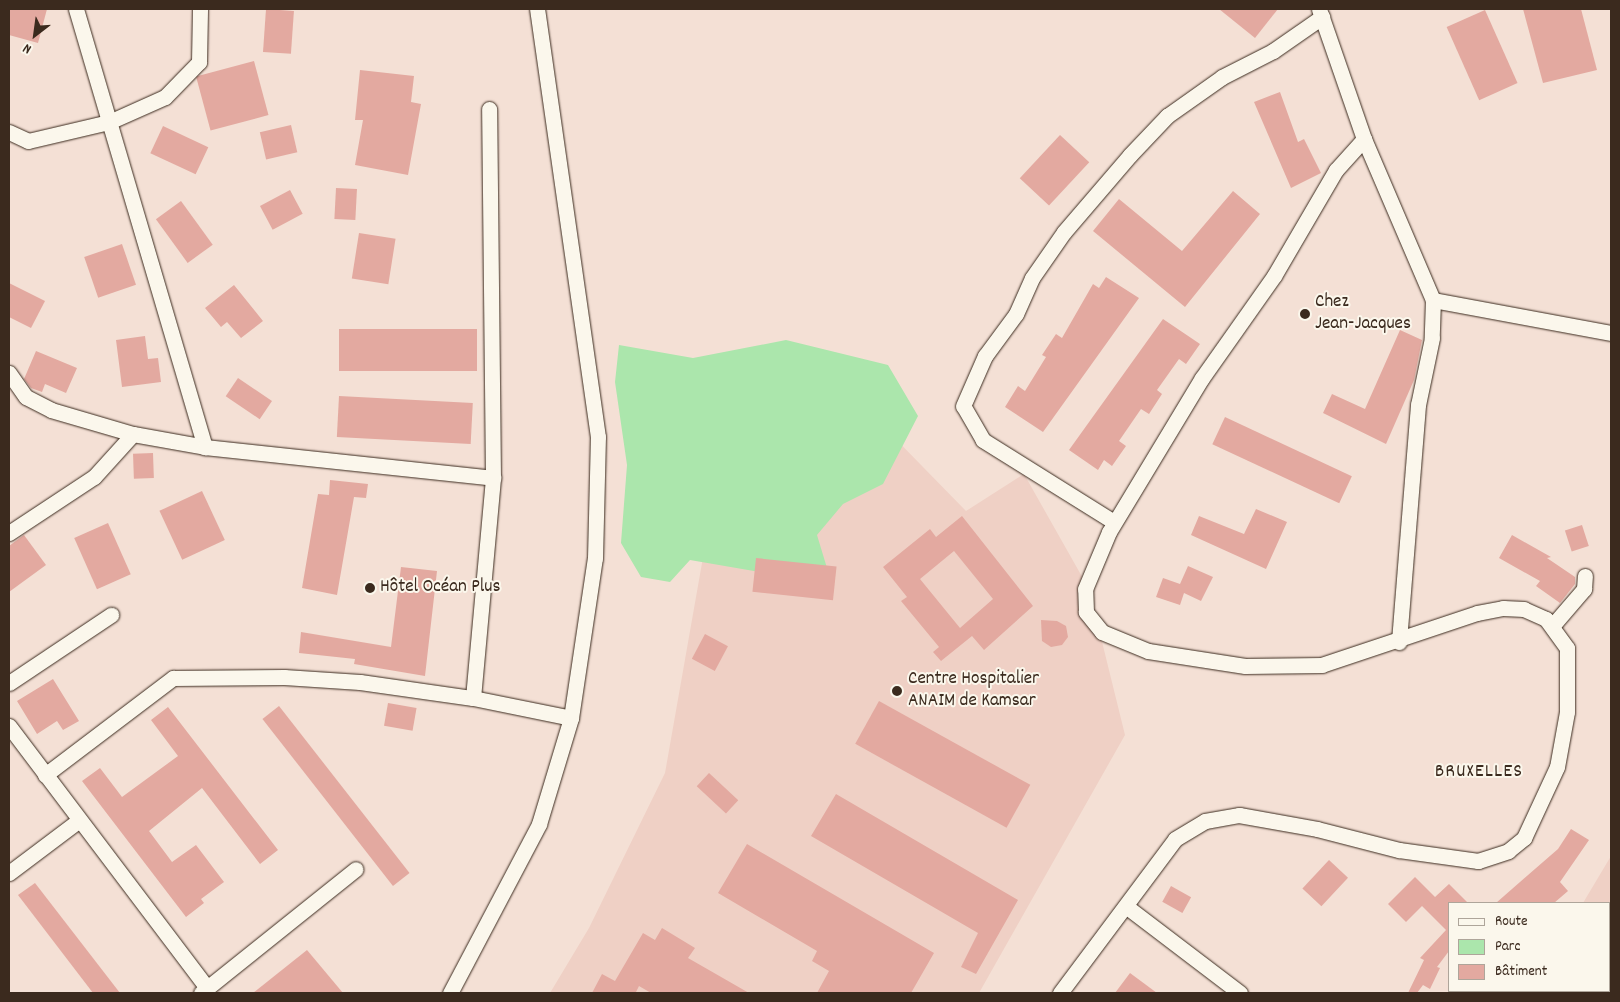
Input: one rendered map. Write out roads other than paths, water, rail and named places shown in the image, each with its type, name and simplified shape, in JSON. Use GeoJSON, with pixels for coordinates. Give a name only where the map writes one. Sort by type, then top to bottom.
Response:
{"type":"FeatureCollection","features":[{"type":"Feature","properties":{"kind":"street"},"geometry":{"type":"LineString","coordinates":[[76,9],[205,447]]}},
{"type":"Feature","properties":{"kind":"street"},"geometry":{"type":"LineString","coordinates":[[9,132],[28,141],[109,122],[165,97],[199,62],[200,9]]}},
{"type":"Feature","properties":{"kind":"street"},"geometry":{"type":"LineString","coordinates":[[450,993],[539,824],[571,718],[595,558],[598,437],[538,9]]}},
{"type":"Feature","properties":{"kind":"street"},"geometry":{"type":"LineString","coordinates":[[1114,522],[983,440],[962,406],[985,356],[1016,314],[1032,278],[1064,232],[1130,155],[1166,116],[1321,13],[1364,139],[1433,300],[1432,338],[1418,405],[1399,642]]}},
{"type":"Feature","properties":{"kind":"street"},"geometry":{"type":"LineString","coordinates":[[473,698],[493,478],[489,109]]}},
{"type":"Feature","properties":{"kind":"street"},"geometry":{"type":"LineString","coordinates":[[1060,993],[1127,907],[1175,839],[1205,821],[1239,815],[1459,861],[1478,861],[1508,851],[1524,838],[1557,767],[1567,712],[1569,666],[1567,648],[1553,625],[1524,609],[1503,608],[1477,613],[1399,642],[1322,665],[1245,666],[1148,651],[1102,632],[1086,612],[1085,589],[1114,522],[1202,378],[1274,276],[1336,170],[1364,139]]}},
{"type":"Feature","properties":{"kind":"street"},"geometry":{"type":"LineString","coordinates":[[1433,300],[1611,333]]}},
{"type":"Feature","properties":{"kind":"street"},"geometry":{"type":"LineString","coordinates":[[9,373],[26,397],[51,410],[133,434],[205,447],[493,478]]}},
{"type":"Feature","properties":{"kind":"street"},"geometry":{"type":"LineString","coordinates":[[9,533],[94,477],[133,434]]}},
{"type":"Feature","properties":{"kind":"street"},"geometry":{"type":"LineString","coordinates":[[1553,625],[1584,589],[1586,576]]}},
{"type":"Feature","properties":{"kind":"street"},"geometry":{"type":"LineString","coordinates":[[9,682],[111,615]]}},
{"type":"Feature","properties":{"kind":"street"},"geometry":{"type":"LineString","coordinates":[[45,775],[173,678],[284,677],[473,698],[571,718]]}},
{"type":"Feature","properties":{"kind":"street"},"geometry":{"type":"LineString","coordinates":[[9,726],[204,991],[356,869]]}},
{"type":"Feature","properties":{"kind":"street"},"geometry":{"type":"LineString","coordinates":[[10,868],[78,821]]}},
{"type":"Feature","properties":{"kind":"street"},"geometry":{"type":"LineString","coordinates":[[1127,907],[1240,993]]}},
{"type":"Feature","properties":{"kind":"place","name":"Chez Jean-Jacques"},"geometry":{"type":"Point","coordinates":[1305,314]}},
{"type":"Feature","properties":{"kind":"place","name":"Hôtel Océan Plus"},"geometry":{"type":"Point","coordinates":[370,588]}},
{"type":"Feature","properties":{"kind":"place","name":"Centre Hospitalier ANAIM de Kamsar"},"geometry":{"type":"Point","coordinates":[897,691]}},
{"type":"Feature","properties":{"kind":"district","name":"BRUXELLES"},"geometry":{"type":"Point","coordinates":[1479,772]}}]}
